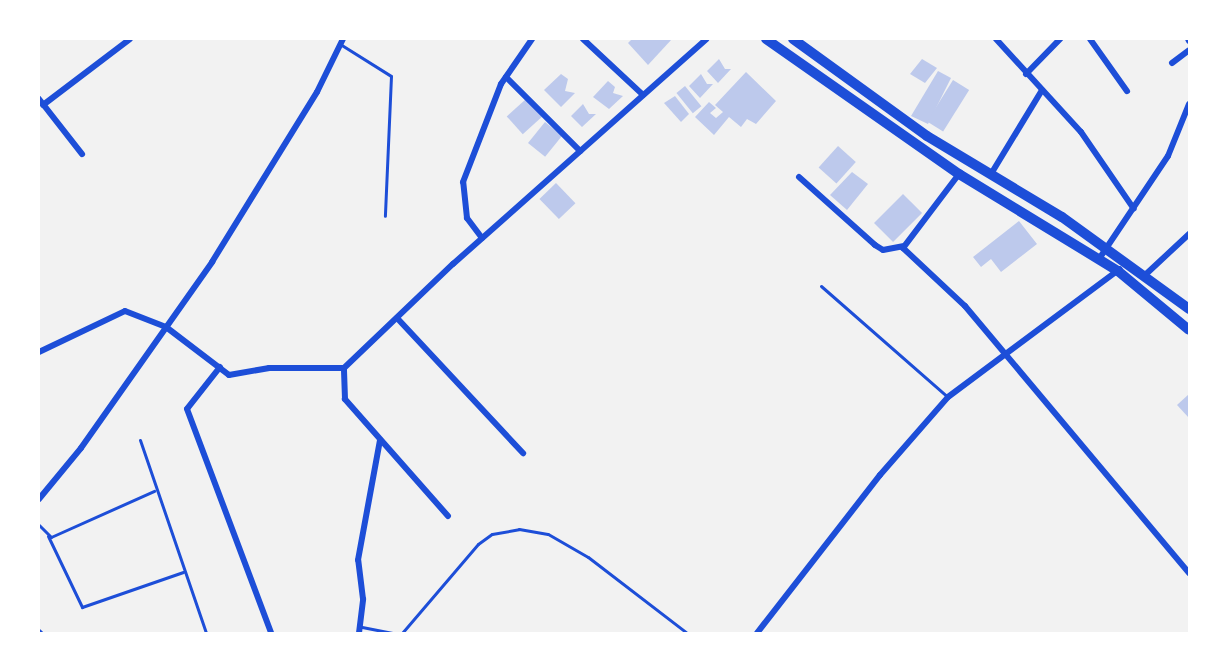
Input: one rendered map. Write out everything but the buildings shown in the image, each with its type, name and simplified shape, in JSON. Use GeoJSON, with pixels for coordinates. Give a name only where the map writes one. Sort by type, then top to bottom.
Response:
{"type":"FeatureCollection","features":[{"type":"Feature","properties":{"kind":"main road"},"geometry":{"type":"LineString","coordinates":[[765,39],[959,174],[1118,271],[1189,330]]}},
{"type":"Feature","properties":{"kind":"main road"},"geometry":{"type":"LineString","coordinates":[[793,39],[927,136],[1108,249],[1189,309]]}},
{"type":"Feature","properties":{"kind":"street"},"geometry":{"type":"LineString","coordinates":[[82,154],[41,102],[130,39]]}},
{"type":"Feature","properties":{"kind":"street"},"geometry":{"type":"LineString","coordinates":[[482,238],[467,218],[463,182],[506,77],[532,39]]}},
{"type":"Feature","properties":{"kind":"street"},"geometry":{"type":"LineString","coordinates":[[583,39],[643,95]]}},
{"type":"Feature","properties":{"kind":"street"},"geometry":{"type":"LineString","coordinates":[[39,352],[122,312],[166,327],[229,375],[269,368],[344,368],[482,238],[706,39]]}},
{"type":"Feature","properties":{"kind":"street"},"geometry":{"type":"LineString","coordinates":[[996,39],[1081,132],[1134,209]]}},
{"type":"Feature","properties":{"kind":"street"},"geometry":{"type":"LineString","coordinates":[[1026,74],[1060,39]]}},
{"type":"Feature","properties":{"kind":"street"},"geometry":{"type":"LineString","coordinates":[[1090,39],[1128,91]]}},
{"type":"Feature","properties":{"kind":"street"},"geometry":{"type":"LineString","coordinates":[[39,499],[81,448],[230,232],[316,92],[342,42]]}},
{"type":"Feature","properties":{"kind":"street"},"geometry":{"type":"LineString","coordinates":[[1172,63],[1189,50]]}},
{"type":"Feature","properties":{"kind":"street"},"geometry":{"type":"LineString","coordinates":[[506,77],[580,151]]}},
{"type":"Feature","properties":{"kind":"street"},"geometry":{"type":"LineString","coordinates":[[991,174],[1042,90]]}},
{"type":"Feature","properties":{"kind":"street"},"geometry":{"type":"LineString","coordinates":[[1099,259],[1108,249],[1168,156],[1189,104]]}},
{"type":"Feature","properties":{"kind":"street"},"geometry":{"type":"LineString","coordinates":[[799,177],[883,250],[903,246],[959,174]]}},
{"type":"Feature","properties":{"kind":"street"},"geometry":{"type":"LineString","coordinates":[[1144,276],[1189,234]]}},
{"type":"Feature","properties":{"kind":"street"},"geometry":{"type":"LineString","coordinates":[[903,246],[965,306],[1189,573]]}},
{"type":"Feature","properties":{"kind":"street"},"geometry":{"type":"LineString","coordinates":[[757,633],[880,475],[948,397],[1005,352],[1127,263]]}},
{"type":"Feature","properties":{"kind":"street"},"geometry":{"type":"LineString","coordinates":[[397,318],[523,453]]}},
{"type":"Feature","properties":{"kind":"street"},"geometry":{"type":"LineString","coordinates":[[220,367],[187,409],[271,633]]}},
{"type":"Feature","properties":{"kind":"street"},"geometry":{"type":"LineString","coordinates":[[344,368],[345,399],[448,516]]}},
{"type":"Feature","properties":{"kind":"street"},"geometry":{"type":"LineString","coordinates":[[360,630],[358,560],[380,440]]}},
{"type":"Feature","properties":{"kind":"lane"},"geometry":{"type":"LineString","coordinates":[[342,42],[391,76],[385,216]]}},
{"type":"Feature","properties":{"kind":"lane"},"geometry":{"type":"LineString","coordinates":[[821,285],[948,397]]}},
{"type":"Feature","properties":{"kind":"lane"},"geometry":{"type":"LineString","coordinates":[[140,440],[154,490],[206,633]]}},
{"type":"Feature","properties":{"kind":"lane"},"geometry":{"type":"LineString","coordinates":[[48,536],[154,490]]}},
{"type":"Feature","properties":{"kind":"lane"},"geometry":{"type":"LineString","coordinates":[[39,525],[48,536],[82,607],[183,572]]}},
{"type":"Feature","properties":{"kind":"lane"},"geometry":{"type":"LineString","coordinates":[[402,633],[477,544],[492,534],[519,529],[548,534],[588,557],[687,633]]}},
{"type":"Feature","properties":{"kind":"lane"},"geometry":{"type":"LineString","coordinates":[[680,633],[682,629]]}},
{"type":"Feature","properties":{"kind":"lane"},"geometry":{"type":"LineString","coordinates":[[360,630],[392,633]]}}]}
